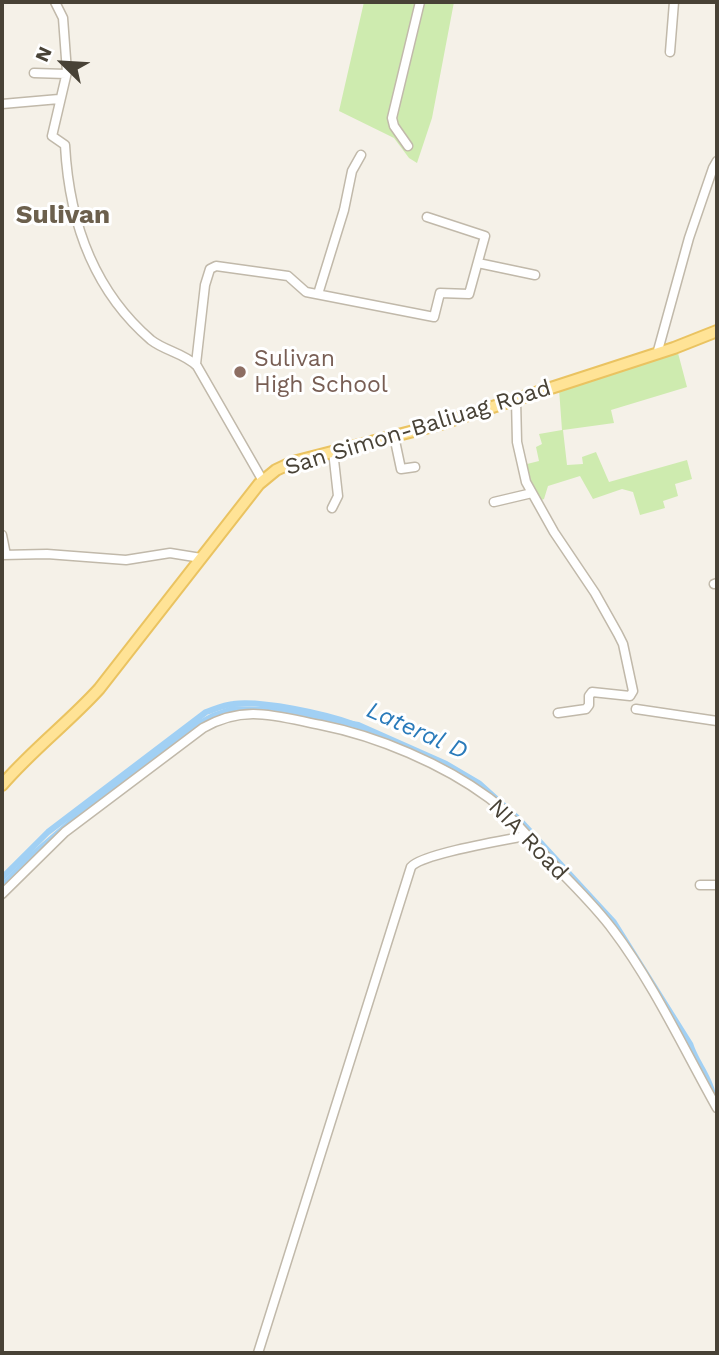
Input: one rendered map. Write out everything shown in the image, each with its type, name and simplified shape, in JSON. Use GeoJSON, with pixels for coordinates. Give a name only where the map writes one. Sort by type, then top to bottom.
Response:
{"type":"FeatureCollection","features":[{"type":"Feature","properties":{"kind":"main road","name":"San Simon-Baliuag Road"},"geometry":{"type":"LineString","coordinates":[[2,785],[28,755],[78,712],[99,689],[262,481],[276,470],[333,450],[437,425],[657,354],[717,331]]}},
{"type":"Feature","properties":{"kind":"street"},"geometry":{"type":"LineString","coordinates":[[55,2],[63,18],[66,74],[52,136],[65,145],[80,236],[107,292],[150,339],[163,349],[195,364],[262,481]]}},
{"type":"Feature","properties":{"kind":"street"},"geometry":{"type":"LineString","coordinates":[[408,146],[394,126],[392,118],[419,2]]}},
{"type":"Feature","properties":{"kind":"street"},"geometry":{"type":"LineString","coordinates":[[670,52],[674,2]]}},
{"type":"Feature","properties":{"kind":"street"},"geometry":{"type":"LineString","coordinates":[[34,73],[66,74]]}},
{"type":"Feature","properties":{"kind":"street"},"geometry":{"type":"LineString","coordinates":[[2,104],[60,99]]}},
{"type":"Feature","properties":{"kind":"street"},"geometry":{"type":"LineString","coordinates":[[318,294],[344,210],[352,171],[361,155]]}},
{"type":"Feature","properties":{"kind":"street"},"geometry":{"type":"LineString","coordinates":[[657,354],[689,238],[717,161]]}},
{"type":"Feature","properties":{"kind":"street"},"geometry":{"type":"LineString","coordinates":[[195,364],[205,285],[213,267],[288,276],[306,292],[433,317],[440,293],[469,294],[485,236],[427,217]]}},
{"type":"Feature","properties":{"kind":"street"},"geometry":{"type":"LineString","coordinates":[[478,263],[535,275]]}},
{"type":"Feature","properties":{"kind":"street"},"geometry":{"type":"LineString","coordinates":[[516,399],[518,447],[526,482],[618,634],[623,644],[633,691],[630,696],[592,692],[586,709],[558,713]]}},
{"type":"Feature","properties":{"kind":"street"},"geometry":{"type":"LineString","coordinates":[[394,436],[401,469],[415,467]]}},
{"type":"Feature","properties":{"kind":"street"},"geometry":{"type":"LineString","coordinates":[[332,508],[338,496],[333,450]]}},
{"type":"Feature","properties":{"kind":"street"},"geometry":{"type":"LineString","coordinates":[[494,502],[532,493]]}},
{"type":"Feature","properties":{"kind":"street"},"geometry":{"type":"LineString","coordinates":[[2,535],[4,555],[47,554],[126,560],[170,553],[201,558]]}},
{"type":"Feature","properties":{"kind":"street"},"geometry":{"type":"LineString","coordinates":[[636,709],[717,721]]}},
{"type":"Feature","properties":{"kind":"street","name":"NIA Road"},"geometry":{"type":"LineString","coordinates":[[2,894],[75,823],[219,719],[239,713],[269,715],[349,731],[446,771],[491,800],[612,928],[717,1108]]}},
{"type":"Feature","properties":{"kind":"street"},"geometry":{"type":"LineString","coordinates":[[258,1353],[411,867],[415,862],[432,856],[526,836]]}},
{"type":"Feature","properties":{"kind":"street"},"geometry":{"type":"LineString","coordinates":[[700,885],[717,886]]}},
{"type":"Feature","properties":{"kind":"green space"},"geometry":{"type":"Polygon","coordinates":[[[364,2],[417,2],[390,117],[396,125],[394,118],[422,2],[454,2],[432,118],[417,163],[409,158],[394,138],[339,111],[364,2]]]}},
{"type":"Feature","properties":{"kind":"green space"},"geometry":{"type":"Polygon","coordinates":[[[678,353],[687,387],[611,410],[614,423],[563,430],[567,465],[583,464],[582,457],[596,452],[609,482],[687,460],[692,479],[675,484],[678,496],[663,501],[665,508],[640,515],[633,492],[622,489],[593,499],[580,476],[548,486],[544,499],[539,501],[527,481],[523,465],[539,461],[536,447],[542,444],[539,434],[562,430],[559,389],[678,353]]]}},
{"type":"Feature","properties":{"kind":"water","name":"Lateral D"},"geometry":{"type":"Polygon","coordinates":[[[232,706],[270,707],[359,722],[447,761],[481,781],[521,817],[616,920],[693,1043],[711,1080],[717,1104],[621,938],[482,791],[355,731],[230,713],[77,819],[2,891],[2,882],[29,854],[81,809],[194,723],[232,706]]]}},
{"type":"Feature","properties":{"kind":"waterway","name":"Lateral D"},"geometry":{"type":"LineString","coordinates":[[2,878],[48,832],[206,712],[233,704],[260,704],[310,712],[353,724]]}},
{"type":"Feature","properties":{"kind":"place","name":"Sulivan High School"},"geometry":{"type":"Point","coordinates":[240,372]}},
{"type":"Feature","properties":{"kind":"district","name":"Sulivan"},"geometry":{"type":"Point","coordinates":[63,215]}}]}
